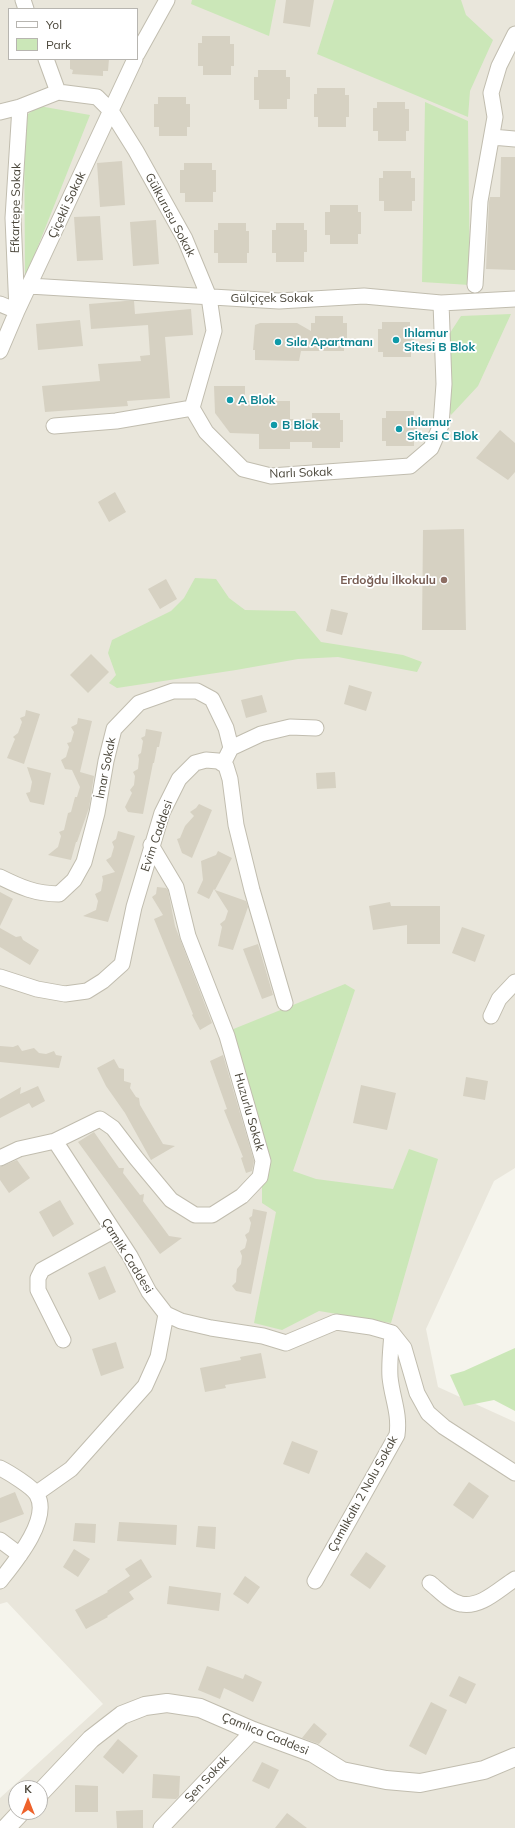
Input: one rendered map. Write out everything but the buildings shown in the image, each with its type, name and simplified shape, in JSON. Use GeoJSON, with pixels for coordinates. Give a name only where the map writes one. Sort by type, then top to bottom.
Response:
{"type":"FeatureCollection","features":[{"type":"Feature","properties":{"kind":"street"},"geometry":{"type":"LineString","coordinates":[[138,52],[167,0]]}},
{"type":"Feature","properties":{"kind":"street"},"geometry":{"type":"LineString","coordinates":[[475,285],[480,201],[495,117],[490,93],[499,66],[515,34]]}},
{"type":"Feature","properties":{"kind":"street"},"geometry":{"type":"LineString","coordinates":[[0,112],[20,107],[58,92],[46,60]]}},
{"type":"Feature","properties":{"kind":"street","name":"Çiçekli Sokak"},"geometry":{"type":"LineString","coordinates":[[0,351],[17,311],[135,60]]}},
{"type":"Feature","properties":{"kind":"street","name":"Gülkurusu Sokak"},"geometry":{"type":"LineString","coordinates":[[58,92],[97,97],[111,111],[136,151],[185,239],[209,297],[214,332],[192,408]]}},
{"type":"Feature","properties":{"kind":"street","name":"Efkartepe Sokak"},"geometry":{"type":"LineString","coordinates":[[17,311],[13,218],[20,107]]}},
{"type":"Feature","properties":{"kind":"street"},"geometry":{"type":"LineString","coordinates":[[492,137],[515,139]]}},
{"type":"Feature","properties":{"kind":"street","name":"Gülçiçek Sokak"},"geometry":{"type":"LineString","coordinates":[[29,286],[279,301],[364,296],[441,303],[515,299]]}},
{"type":"Feature","properties":{"kind":"street","name":"Narlı Sokak"},"geometry":{"type":"LineString","coordinates":[[192,408],[206,432],[244,469],[271,476],[410,466],[431,448],[441,425],[444,384],[441,303]]}},
{"type":"Feature","properties":{"kind":"street"},"geometry":{"type":"LineString","coordinates":[[0,304],[17,311]]}},
{"type":"Feature","properties":{"kind":"street"},"geometry":{"type":"LineString","coordinates":[[54,426],[116,421],[192,408]]}},
{"type":"Feature","properties":{"kind":"street","name":"İmar Sokak"},"geometry":{"type":"LineString","coordinates":[[0,877],[20,887],[44,894],[59,894],[74,880],[84,862],[97,813],[106,761],[114,729],[139,703],[173,691],[197,691],[212,699],[226,728],[231,748]]}},
{"type":"Feature","properties":{"kind":"street"},"geometry":{"type":"LineString","coordinates":[[285,1003],[252,890],[236,825],[230,780],[226,766],[223,764],[231,748],[261,734],[290,727],[316,728]]}},
{"type":"Feature","properties":{"kind":"street","name":"Evim Caddesi"},"geometry":{"type":"LineString","coordinates":[[0,978],[37,989],[65,994],[87,990],[103,981],[122,964],[134,907],[151,845],[162,813],[179,779],[194,763],[206,760],[218,761],[223,764]]}},
{"type":"Feature","properties":{"kind":"street","name":"Huzurlu Sokak"},"geometry":{"type":"LineString","coordinates":[[55,1141],[100,1119],[113,1128],[171,1200],[195,1215],[212,1215],[242,1196],[260,1177],[263,1161],[227,1036],[188,936],[176,887],[151,845]]}},
{"type":"Feature","properties":{"kind":"street"},"geometry":{"type":"LineString","coordinates":[[491,1016],[499,999],[515,982]]}},
{"type":"Feature","properties":{"kind":"street"},"geometry":{"type":"LineString","coordinates":[[0,1158],[19,1149],[55,1141]]}},
{"type":"Feature","properties":{"kind":"street","name":"Çamlık Caddesi"},"geometry":{"type":"LineString","coordinates":[[55,1141],[130,1256],[149,1292],[166,1314],[181,1321],[211,1328],[263,1336],[286,1342],[336,1322],[371,1327],[392,1333]]}},
{"type":"Feature","properties":{"kind":"street"},"geometry":{"type":"LineString","coordinates":[[63,1340],[38,1290],[38,1278],[42,1270],[113,1231]]}},
{"type":"Feature","properties":{"kind":"street"},"geometry":{"type":"LineString","coordinates":[[37,1493],[71,1469],[145,1386],[158,1357],[166,1314]]}},
{"type":"Feature","properties":{"kind":"street"},"geometry":{"type":"LineString","coordinates":[[392,1333],[404,1348],[417,1393],[428,1413],[444,1427],[515,1473]]}},
{"type":"Feature","properties":{"kind":"street","name":"Çamlıkaltı 2 Nolu Sokak"},"geometry":{"type":"LineString","coordinates":[[315,1581],[397,1435],[399,1421],[390,1378],[392,1333]]}},
{"type":"Feature","properties":{"kind":"street"},"geometry":{"type":"LineString","coordinates":[[0,1468],[37,1493],[41,1506],[40,1517],[20,1555],[0,1580]]}},
{"type":"Feature","properties":{"kind":"street"},"geometry":{"type":"LineString","coordinates":[[0,1540],[20,1555]]}},
{"type":"Feature","properties":{"kind":"street"},"geometry":{"type":"LineString","coordinates":[[430,1583],[450,1599],[460,1604],[478,1604],[515,1579]]}},
{"type":"Feature","properties":{"kind":"street","name":"Çamlıca Caddesi"},"geometry":{"type":"LineString","coordinates":[[48,1785],[92,1739],[122,1715],[145,1706],[167,1703],[200,1708],[253,1731],[313,1753],[342,1771],[386,1780],[420,1783],[484,1770],[515,1757]]}},
{"type":"Feature","properties":{"kind":"street","name":"Şen Sokak"},"geometry":{"type":"LineString","coordinates":[[161,1828],[253,1731]]}},
{"type":"Feature","properties":{"kind":"street"},"geometry":{"type":"LineString","coordinates":[[6,1828],[14,1820]]}},
{"type":"Feature","properties":{"kind":"shaded area"},"geometry":{"type":"Polygon","coordinates":[[[0,0],[515,0],[515,1168],[494,1181],[426,1329],[438,1387],[515,1422],[515,1828],[0,1828],[0,1798],[8,1791],[8,1820],[48,1820],[48,1780],[20,1780],[103,1704],[7,1602],[0,1604],[0,0]]]}},
{"type":"Feature","properties":{"kind":"green space"},"geometry":{"type":"Polygon","coordinates":[[[192,0],[276,0],[269,36],[191,4],[192,0]]]}},
{"type":"Feature","properties":{"kind":"green space"},"geometry":{"type":"Polygon","coordinates":[[[334,0],[461,0],[466,15],[493,40],[470,91],[468,117],[317,54],[334,0]]]}},
{"type":"Feature","properties":{"kind":"green space"},"geometry":{"type":"Polygon","coordinates":[[[425,102],[468,121],[470,285],[422,282],[425,102]]]}},
{"type":"Feature","properties":{"kind":"green space"},"geometry":{"type":"Polygon","coordinates":[[[39,106],[90,115],[25,279],[24,117],[39,106]]]}},
{"type":"Feature","properties":{"kind":"green space"},"geometry":{"type":"Polygon","coordinates":[[[511,314],[478,386],[451,415],[448,408],[448,336],[461,316],[511,314]]]}},
{"type":"Feature","properties":{"kind":"green space"},"geometry":{"type":"Polygon","coordinates":[[[195,578],[216,579],[229,598],[245,610],[295,611],[321,642],[403,655],[422,662],[417,672],[338,657],[298,659],[117,688],[109,683],[116,675],[108,653],[112,640],[171,611],[184,598],[195,578]]]}},
{"type":"Feature","properties":{"kind":"green space"},"geometry":{"type":"Polygon","coordinates":[[[345,984],[355,990],[293,1171],[316,1179],[393,1189],[409,1149],[438,1159],[391,1323],[319,1311],[282,1330],[254,1323],[276,1212],[262,1203],[262,1184],[231,1030],[345,984]]]}},
{"type":"Feature","properties":{"kind":"green space"},"geometry":{"type":"Polygon","coordinates":[[[515,1348],[515,1411],[494,1400],[464,1406],[450,1375],[464,1371],[515,1348]]]}},
{"type":"Feature","properties":{"kind":"place","name":"Ihlamur Sitesi B Blok"},"geometry":{"type":"Point","coordinates":[396,340]}},
{"type":"Feature","properties":{"kind":"place","name":"Sıla Apartmanı"},"geometry":{"type":"Point","coordinates":[278,342]}},
{"type":"Feature","properties":{"kind":"place","name":"A Blok"},"geometry":{"type":"Point","coordinates":[230,400]}},
{"type":"Feature","properties":{"kind":"place","name":"B Blok"},"geometry":{"type":"Point","coordinates":[274,425]}},
{"type":"Feature","properties":{"kind":"place","name":"Ihlamur Sitesi C Blok"},"geometry":{"type":"Point","coordinates":[399,429]}},
{"type":"Feature","properties":{"kind":"place","name":"Erdoğdu İlkokulu"},"geometry":{"type":"Point","coordinates":[444,580]}}]}
